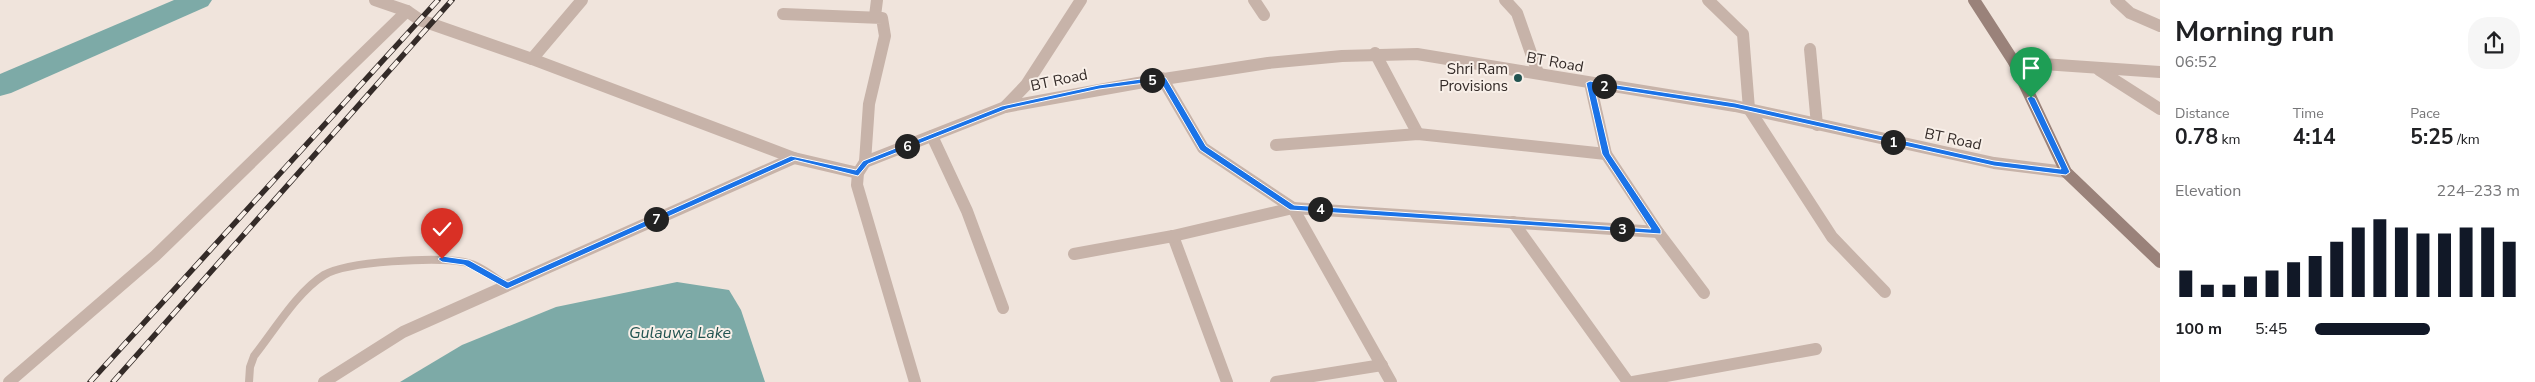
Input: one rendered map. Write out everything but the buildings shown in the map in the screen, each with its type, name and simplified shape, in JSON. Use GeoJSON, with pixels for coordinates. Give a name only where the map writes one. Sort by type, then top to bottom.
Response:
{"type":"FeatureCollection","features":[{"type":"Feature","properties":{"kind":"street"},"geometry":{"type":"LineString","coordinates":[[375,0],[407,11],[420,20],[532,59],[794,158],[862,168]]}},
{"type":"Feature","properties":{"kind":"street"},"geometry":{"type":"LineString","coordinates":[[532,59],[582,0]]}},
{"type":"Feature","properties":{"kind":"street"},"geometry":{"type":"LineString","coordinates":[[875,16],[877,0]]}},
{"type":"Feature","properties":{"kind":"street"},"geometry":{"type":"LineString","coordinates":[[1005,107],[1026,85],[1081,0]]}},
{"type":"Feature","properties":{"kind":"street"},"geometry":{"type":"LineString","coordinates":[[1254,0],[1264,15]]}},
{"type":"Feature","properties":{"kind":"street"},"geometry":{"type":"LineString","coordinates":[[1505,0],[1517,13],[1538,73]]}},
{"type":"Feature","properties":{"kind":"street"},"geometry":{"type":"LineString","coordinates":[[1708,0],[1743,34],[1749,109],[1832,237],[1884,292]]}},
{"type":"Feature","properties":{"kind":"street"},"geometry":{"type":"LineString","coordinates":[[1974,0],[2014,62],[2066,172],[2160,262]]}},
{"type":"Feature","properties":{"kind":"street"},"geometry":{"type":"LineString","coordinates":[[2116,0],[2124,10],[2134,17],[2160,26]]}},
{"type":"Feature","properties":{"kind":"street"},"geometry":{"type":"LineString","coordinates":[[9,382],[155,256],[304,108],[407,11]]}},
{"type":"Feature","properties":{"kind":"street"},"geometry":{"type":"LineString","coordinates":[[783,14],[875,16],[882,18],[885,25],[885,37],[869,106],[862,168],[858,185],[915,382]]}},
{"type":"Feature","properties":{"kind":"street"},"geometry":{"type":"LineString","coordinates":[[1810,49],[1817,125]]}},
{"type":"Feature","properties":{"kind":"street"},"geometry":{"type":"LineString","coordinates":[[1375,53],[1418,134]]}},
{"type":"Feature","properties":{"kind":"street","name":"BT Road"},"geometry":{"type":"LineString","coordinates":[[862,168],[932,136],[1005,107],[1099,87],[1299,59],[1375,53],[1417,54],[1749,109],[1994,163],[2066,172]]}},
{"type":"Feature","properties":{"kind":"street"},"geometry":{"type":"LineString","coordinates":[[2014,62],[2160,72]]}},
{"type":"Feature","properties":{"kind":"street"},"geometry":{"type":"LineString","coordinates":[[2099,69],[2160,110]]}},
{"type":"Feature","properties":{"kind":"street"},"geometry":{"type":"LineString","coordinates":[[1162,78],[1203,148],[1293,208],[1391,382]]}},
{"type":"Feature","properties":{"kind":"street"},"geometry":{"type":"LineString","coordinates":[[1590,83],[1606,154],[1658,232],[1704,293]]}},
{"type":"Feature","properties":{"kind":"street"},"geometry":{"type":"LineString","coordinates":[[1276,145],[1418,134],[1606,154]]}},
{"type":"Feature","properties":{"kind":"street"},"geometry":{"type":"LineString","coordinates":[[932,136],[967,211],[1002,308]]}},
{"type":"Feature","properties":{"kind":"street"},"geometry":{"type":"LineString","coordinates":[[324,382],[402,332],[794,158]]}},
{"type":"Feature","properties":{"kind":"street"},"geometry":{"type":"LineString","coordinates":[[1074,254],[1173,236],[1293,208],[1658,232]]}},
{"type":"Feature","properties":{"kind":"street"},"geometry":{"type":"LineString","coordinates":[[1513,222],[1628,382]]}},
{"type":"Feature","properties":{"kind":"street"},"geometry":{"type":"LineString","coordinates":[[1173,236],[1227,382]]}},
{"type":"Feature","properties":{"kind":"street"},"geometry":{"type":"LineString","coordinates":[[1633,382],[1816,349]]}},
{"type":"Feature","properties":{"kind":"street"},"geometry":{"type":"LineString","coordinates":[[1276,382],[1382,365]]}},
{"type":"Feature","properties":{"kind":"lane"},"geometry":{"type":"LineString","coordinates":[[249,382],[250,367],[254,356],[312,287],[326,274],[339,270],[399,262],[442,259],[466,262],[507,286]]}},
{"type":"Feature","properties":{"kind":"water","name":"Gulauwa Lake"},"geometry":{"type":"Polygon","coordinates":[[[677,282],[729,290],[741,310],[765,382],[400,382],[462,345],[556,307],[677,282]]]}},
{"type":"Feature","properties":{"kind":"waterway"},"geometry":{"type":"LineString","coordinates":[[0,86],[198,0]]}},
{"type":"Feature","properties":{"kind":"railway"},"geometry":{"type":"LineString","coordinates":[[90,382],[438,0]]}},
{"type":"Feature","properties":{"kind":"railway"},"geometry":{"type":"LineString","coordinates":[[113,382],[452,0]]}},
{"type":"Feature","properties":{"kind":"place","name":"Shri Ram Provisions"},"geometry":{"type":"Point","coordinates":[1518,78]}},
{"type":"Feature","properties":{"kind":"route"},"geometry":{"type":"LineString","coordinates":[[442,259],[466,262],[507,286],[794,158],[858,173],[865,162],[1005,107],[1099,87],[1162,78],[1203,148],[1293,208],[1658,232],[1606,154],[1590,83],[1735,106],[1994,163],[2066,172],[2031,98]]}}]}
